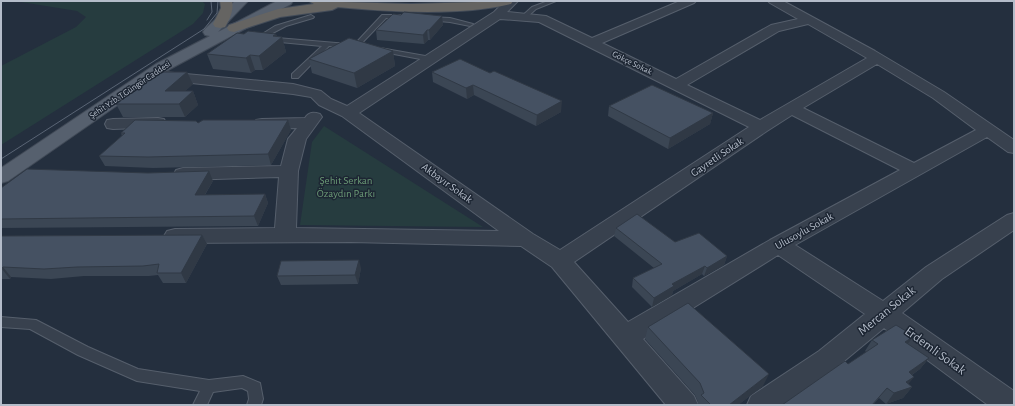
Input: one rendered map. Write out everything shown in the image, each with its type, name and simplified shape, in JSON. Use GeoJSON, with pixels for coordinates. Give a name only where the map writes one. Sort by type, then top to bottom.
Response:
{"type":"FeatureCollection","features":[{"type":"Feature","properties":{"kind":"highway"},"geometry":{"type":"LineString","coordinates":[[220,24],[227,8],[226,1]]}},
{"type":"Feature","properties":{"kind":"highway"},"geometry":{"type":"LineString","coordinates":[[315,1],[359,5]]}},
{"type":"Feature","properties":{"kind":"highway"},"geometry":{"type":"LineString","coordinates":[[234,28],[264,17],[296,9],[333,5],[448,7],[507,1]]}},
{"type":"Feature","properties":{"kind":"main road"},"geometry":{"type":"LineString","coordinates":[[156,71],[220,24],[242,1]]}},
{"type":"Feature","properties":{"kind":"main road","name":"Şehit Yzb. T.Güngör Caddesi"},"geometry":{"type":"LineString","coordinates":[[1,176],[156,71],[287,1]]}},
{"type":"Feature","properties":{"kind":"main road"},"geometry":{"type":"LineString","coordinates":[[1,170],[55,140]]}},
{"type":"Feature","properties":{"kind":"street"},"geometry":{"type":"LineString","coordinates":[[348,113],[498,15],[512,1]]}},
{"type":"Feature","properties":{"kind":"street"},"geometry":{"type":"LineString","coordinates":[[592,43],[690,1]]}},
{"type":"Feature","properties":{"kind":"street"},"geometry":{"type":"LineString","coordinates":[[774,1],[928,88],[986,131],[1014,148]]}},
{"type":"Feature","properties":{"kind":"street","name":"Gökçe Sokak"},"geometry":{"type":"LineString","coordinates":[[498,15],[542,19],[761,127]]}},
{"type":"Feature","properties":{"kind":"street"},"geometry":{"type":"LineString","coordinates":[[676,85],[775,28],[809,20]]}},
{"type":"Feature","properties":{"kind":"street","name":"Gayretli Sokak"},"geometry":{"type":"LineString","coordinates":[[560,261],[761,127],[877,58]]}},
{"type":"Feature","properties":{"kind":"street","name":"Akbayır Sokak"},"geometry":{"type":"LineString","coordinates":[[156,71],[293,89],[316,94],[325,102],[348,113],[525,239],[560,261],[684,405]]}},
{"type":"Feature","properties":{"kind":"street"},"geometry":{"type":"LineString","coordinates":[[285,236],[289,171],[297,140],[308,123],[320,111],[325,102]]}},
{"type":"Feature","properties":{"kind":"street"},"geometry":{"type":"LineString","coordinates":[[792,109],[915,170]]}},
{"type":"Feature","properties":{"kind":"street"},"geometry":{"type":"LineString","coordinates":[[246,124],[308,123]]}},
{"type":"Feature","properties":{"kind":"street"},"geometry":{"type":"LineString","coordinates":[[113,124],[170,124]]}},
{"type":"Feature","properties":{"kind":"street","name":"Ulusoylu Sokak"},"geometry":{"type":"LineString","coordinates":[[625,337],[778,245],[986,131]]}},
{"type":"Feature","properties":{"kind":"street"},"geometry":{"type":"LineString","coordinates":[[168,174],[289,171]]}},
{"type":"Feature","properties":{"kind":"street","name":"Mercan Sokak"},"geometry":{"type":"LineString","coordinates":[[761,405],[828,359],[934,273],[1014,220]]}},
{"type":"Feature","properties":{"kind":"street"},"geometry":{"type":"LineString","coordinates":[[158,236],[351,235],[525,239]]}},
{"type":"Feature","properties":{"kind":"street","name":"Erdemli Sokak"},"geometry":{"type":"LineString","coordinates":[[778,245],[884,314],[1011,405]]}},
{"type":"Feature","properties":{"kind":"lane"},"geometry":{"type":"LineString","coordinates":[[524,17],[534,8],[553,1]]}},
{"type":"Feature","properties":{"kind":"lane"},"geometry":{"type":"LineString","coordinates":[[311,17],[283,24],[259,38],[358,48],[384,16],[414,18]]}},
{"type":"Feature","properties":{"kind":"lane"},"geometry":{"type":"LineString","coordinates":[[421,18],[450,20],[470,24]]}},
{"type":"Feature","properties":{"kind":"lane"},"geometry":{"type":"LineString","coordinates":[[295,76],[327,44]]}},
{"type":"Feature","properties":{"kind":"lane"},"geometry":{"type":"LineString","coordinates":[[375,50],[431,59]]}},
{"type":"Feature","properties":{"kind":"lane"},"geometry":{"type":"LineString","coordinates":[[1,322],[32,324],[83,351],[137,375],[209,386],[243,382],[255,387],[256,400],[254,405]]}},
{"type":"Feature","properties":{"kind":"lane"},"geometry":{"type":"LineString","coordinates":[[200,405],[209,386]]}},
{"type":"Feature","properties":{"kind":"green space"},"geometry":{"type":"Polygon","coordinates":[[[15,1],[202,1],[205,4],[203,13],[193,24],[1,145],[1,66],[76,27],[86,17],[77,11],[15,1]]]}},
{"type":"Feature","properties":{"kind":"green space","name":"Şehit Serkan Özaydın Parkı"},"geometry":{"type":"Polygon","coordinates":[[[324,126],[483,227],[300,225],[312,142],[324,126]]]}},
{"type":"Feature","properties":{"kind":"building"},"geometry":{"type":"Polygon","coordinates":[[[404,12],[442,16],[423,35],[376,30],[393,14],[401,15],[404,12]]]}},
{"type":"Feature","properties":{"kind":"building"},"geometry":{"type":"Polygon","coordinates":[[[248,31],[276,34],[273,36],[282,37],[259,56],[250,55],[246,58],[207,54],[237,33],[244,34],[248,31]]]}},
{"type":"Feature","properties":{"kind":"building"},"geometry":{"type":"Polygon","coordinates":[[[349,38],[393,51],[354,73],[309,59],[349,38]]]}},
{"type":"Feature","properties":{"kind":"building"},"geometry":{"type":"Polygon","coordinates":[[[460,59],[490,73],[494,71],[562,101],[537,115],[473,85],[466,88],[432,72],[460,59]]]}},
{"type":"Feature","properties":{"kind":"building"},"geometry":{"type":"Polygon","coordinates":[[[161,72],[187,72],[165,91],[193,91],[179,104],[116,104],[161,72]]]}},
{"type":"Feature","properties":{"kind":"building"},"geometry":{"type":"Polygon","coordinates":[[[652,85],[713,113],[670,138],[609,106],[652,85]]]}},
{"type":"Feature","properties":{"kind":"building"},"geometry":{"type":"Polygon","coordinates":[[[135,120],[196,121],[198,123],[203,120],[288,120],[268,154],[148,157],[99,156],[125,133],[121,133],[135,120]]]}},
{"type":"Feature","properties":{"kind":"building"},"geometry":{"type":"Polygon","coordinates":[[[27,169],[148,173],[209,171],[195,195],[265,194],[254,216],[1,219],[1,188],[27,169]]]}},
{"type":"Feature","properties":{"kind":"building"},"geometry":{"type":"Polygon","coordinates":[[[637,214],[675,242],[699,233],[727,256],[707,268],[705,266],[672,284],[674,286],[654,298],[633,278],[662,264],[616,228],[637,214]]]}},
{"type":"Feature","properties":{"kind":"building"},"geometry":{"type":"Polygon","coordinates":[[[202,235],[181,273],[157,273],[159,264],[143,266],[44,269],[3,267],[1,269],[1,236],[202,235]]]}},
{"type":"Feature","properties":{"kind":"building"},"geometry":{"type":"Polygon","coordinates":[[[359,260],[355,275],[277,276],[281,261],[359,260]]]}},
{"type":"Feature","properties":{"kind":"building"},"geometry":{"type":"Polygon","coordinates":[[[688,303],[769,374],[729,405],[711,405],[701,395],[704,393],[700,383],[648,327],[688,303]]]}},
{"type":"Feature","properties":{"kind":"building"},"geometry":{"type":"Polygon","coordinates":[[[896,325],[914,336],[905,342],[929,358],[909,372],[914,377],[906,382],[912,387],[894,393],[887,388],[872,405],[782,405],[845,361],[848,364],[878,344],[872,340],[896,325]]]}},
{"type":"Feature","properties":{"kind":"tram line"},"geometry":{"type":"LineString","coordinates":[[207,20],[212,12],[211,1]]}},
{"type":"Feature","properties":{"kind":"tram line"},"geometry":{"type":"LineString","coordinates":[[1,159],[204,29],[217,13],[218,1]]}}]}
